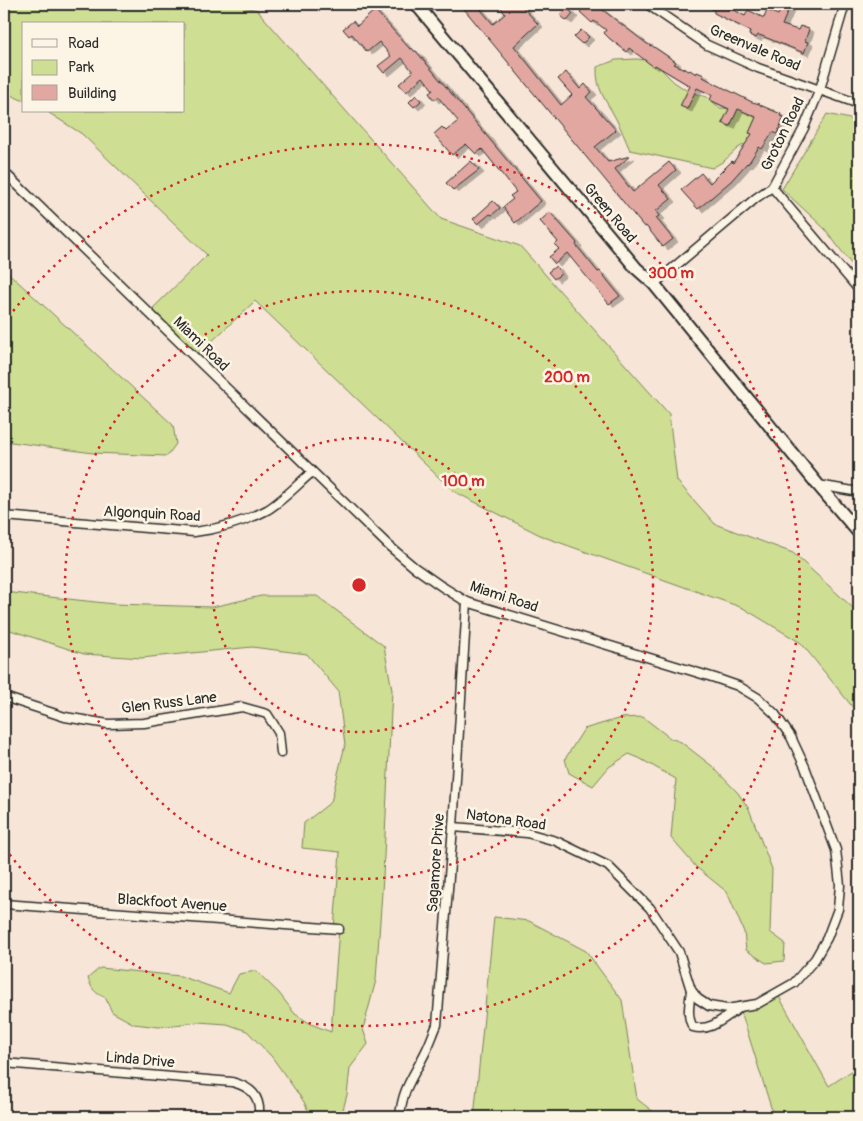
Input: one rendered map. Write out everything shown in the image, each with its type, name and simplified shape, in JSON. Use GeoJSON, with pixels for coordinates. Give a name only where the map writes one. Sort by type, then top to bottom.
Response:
{"type":"FeatureCollection","features":[{"type":"Feature","properties":{"kind":"main road","name":"Green Road"},"geometry":{"type":"LineString","coordinates":[[416,4],[636,268],[654,284],[859,533]]}},
{"type":"Feature","properties":{"kind":"street","name":"Greenvale Road"},"geometry":{"type":"LineString","coordinates":[[648,4],[707,45],[758,68],[859,104]]}},
{"type":"Feature","properties":{"kind":"street","name":"Groton Road"},"geometry":{"type":"LineString","coordinates":[[654,284],[756,198],[772,187],[804,128],[820,89],[845,4]]}},
{"type":"Feature","properties":{"kind":"street","name":"Miami Road"},"geometry":{"type":"LineString","coordinates":[[4,172],[388,545],[441,586],[467,602],[631,651],[738,686],[758,698],[775,714],[791,737],[805,767],[836,850],[840,885],[838,909],[815,959],[794,983],[757,1004],[726,1010],[709,1006],[698,999],[691,990]]}},
{"type":"Feature","properties":{"kind":"street"},"geometry":{"type":"LineString","coordinates":[[772,187],[859,290]]}},
{"type":"Feature","properties":{"kind":"street","name":"Algonquin Road"},"geometry":{"type":"LineString","coordinates":[[4,516],[194,532],[213,530],[235,524],[269,509],[312,472]]}},
{"type":"Feature","properties":{"kind":"street"},"geometry":{"type":"LineString","coordinates":[[818,485],[859,492]]}},
{"type":"Feature","properties":{"kind":"street","name":"Sagamore Drive"},"geometry":{"type":"LineString","coordinates":[[400,1117],[406,1086],[426,1052],[437,1025],[453,827],[467,602]]}},
{"type":"Feature","properties":{"kind":"street","name":"Glen Russ Lane"},"geometry":{"type":"LineString","coordinates":[[4,698],[65,717],[108,724],[144,722],[242,707],[267,714],[280,733],[281,753]]}},
{"type":"Feature","properties":{"kind":"street","name":"Natona Road"},"geometry":{"type":"LineString","coordinates":[[453,827],[527,833],[556,841],[608,866],[650,908],[679,952],[691,990],[689,1010],[690,1022],[693,1027],[700,1029],[709,1027],[740,1008]]}},
{"type":"Feature","properties":{"kind":"street","name":"Blackfoot Avenue"},"geometry":{"type":"LineString","coordinates":[[4,904],[339,929]]}},
{"type":"Feature","properties":{"kind":"street","name":"Linda Drive"},"geometry":{"type":"LineString","coordinates":[[4,1063],[232,1082],[245,1086],[253,1093],[259,1113]]}},
{"type":"Feature","properties":{"kind":"green space"},"geometry":{"type":"Polygon","coordinates":[[[4,4],[233,4],[257,10],[441,219],[520,246],[669,414],[677,481],[715,524],[793,553],[852,607],[859,619],[859,720],[855,710],[801,643],[743,608],[544,537],[453,491],[255,301],[195,357],[149,312],[207,255],[82,134],[48,112],[185,112],[185,22],[22,22],[22,100],[4,92],[4,4]]]}},
{"type":"Feature","properties":{"kind":"green space"},"geometry":{"type":"Polygon","coordinates":[[[637,59],[653,61],[674,82],[689,92],[707,97],[720,108],[775,110],[770,131],[738,148],[724,161],[712,168],[630,150],[602,94],[598,82],[597,67],[616,60],[637,59]]]}},
{"type":"Feature","properties":{"kind":"green space"},"geometry":{"type":"Polygon","coordinates":[[[827,114],[859,121],[859,260],[852,265],[825,229],[782,189],[827,114]]]}},
{"type":"Feature","properties":{"kind":"green space"},"geometry":{"type":"Polygon","coordinates":[[[4,269],[173,425],[176,444],[167,456],[93,453],[4,441],[4,269]]]}},
{"type":"Feature","properties":{"kind":"green space"},"geometry":{"type":"Polygon","coordinates":[[[4,592],[114,604],[212,607],[261,596],[317,596],[384,646],[392,690],[376,980],[363,1029],[368,1044],[350,1068],[347,1095],[341,1117],[311,1117],[304,1102],[272,1057],[247,1031],[227,1024],[198,1022],[159,1027],[134,1024],[112,1012],[105,997],[94,990],[88,978],[100,968],[180,976],[229,993],[239,974],[256,971],[279,993],[295,1014],[311,1024],[331,1032],[339,929],[334,929],[340,852],[302,848],[304,823],[331,802],[345,745],[338,691],[307,654],[252,647],[141,658],[84,654],[4,628],[4,592]]]}},
{"type":"Feature","properties":{"kind":"green space"},"geometry":{"type":"Polygon","coordinates":[[[643,717],[670,738],[681,742],[712,766],[738,793],[749,809],[772,869],[770,932],[785,943],[784,961],[766,963],[746,950],[744,932],[727,892],[696,867],[671,838],[676,779],[629,754],[609,767],[593,786],[569,773],[565,759],[584,729],[621,718],[643,717]]]}},
{"type":"Feature","properties":{"kind":"green space"},"geometry":{"type":"Polygon","coordinates":[[[494,917],[529,921],[586,951],[622,1000],[637,1099],[660,1117],[474,1117],[494,917]]]}},
{"type":"Feature","properties":{"kind":"green space"},"geometry":{"type":"Polygon","coordinates":[[[777,993],[829,1086],[859,1066],[859,1117],[774,1117],[740,1008],[777,993]]]}},
{"type":"Feature","properties":{"kind":"building"},"geometry":{"type":"Polygon","coordinates":[[[460,4],[476,4],[493,24],[505,14],[501,8],[506,4],[520,4],[538,24],[514,46],[561,105],[572,95],[558,79],[566,72],[580,89],[585,84],[592,92],[586,97],[616,130],[595,147],[608,162],[630,156],[615,169],[633,192],[669,162],[676,170],[659,185],[671,199],[656,211],[659,216],[656,218],[673,239],[663,247],[646,226],[644,227],[460,4]]]}},
{"type":"Feature","properties":{"kind":"building"},"geometry":{"type":"Polygon","coordinates":[[[588,4],[595,4],[646,43],[676,62],[674,64],[696,74],[697,72],[704,75],[703,77],[718,85],[784,117],[777,134],[773,132],[762,149],[759,147],[748,164],[698,209],[681,190],[701,173],[710,183],[732,161],[733,163],[752,134],[749,133],[756,117],[738,109],[730,126],[722,123],[729,109],[710,100],[712,95],[697,88],[687,109],[680,106],[690,86],[655,65],[654,67],[629,48],[627,52],[610,39],[604,33],[606,30],[594,21],[592,23],[580,12],[588,4]]]}},
{"type":"Feature","properties":{"kind":"building"},"geometry":{"type":"Polygon","coordinates":[[[703,4],[723,4],[745,16],[748,10],[764,18],[767,10],[778,15],[783,4],[791,4],[782,25],[798,30],[800,26],[809,29],[805,41],[808,42],[804,53],[762,36],[758,35],[756,38],[749,35],[750,31],[714,13],[714,10],[703,4]]]}},
{"type":"Feature","properties":{"kind":"building"},"geometry":{"type":"Polygon","coordinates":[[[567,8],[573,14],[567,21],[560,15],[567,8]]]}},
{"type":"Feature","properties":{"kind":"building"},"geometry":{"type":"Polygon","coordinates":[[[375,10],[410,49],[412,48],[416,51],[541,201],[515,223],[503,207],[513,199],[510,196],[516,192],[482,149],[476,154],[466,144],[452,155],[434,134],[442,127],[446,131],[458,121],[438,97],[434,100],[429,93],[433,90],[423,77],[406,92],[399,84],[413,72],[402,58],[384,73],[378,66],[391,56],[379,42],[367,52],[352,34],[349,36],[343,29],[353,21],[357,26],[375,10]]]}},
{"type":"Feature","properties":{"kind":"building"},"geometry":{"type":"Polygon","coordinates":[[[581,30],[589,37],[582,44],[574,37],[581,30]]]}},
{"type":"Feature","properties":{"kind":"building"},"geometry":{"type":"Polygon","coordinates":[[[416,95],[421,101],[414,107],[409,102],[416,95]]]}},
{"type":"Feature","properties":{"kind":"building"},"geometry":{"type":"Polygon","coordinates":[[[471,161],[479,170],[453,190],[446,183],[471,161]]]}},
{"type":"Feature","properties":{"kind":"building"},"geometry":{"type":"Polygon","coordinates":[[[493,201],[500,208],[478,224],[473,219],[493,201]]]}},
{"type":"Feature","properties":{"kind":"building"},"geometry":{"type":"Polygon","coordinates":[[[550,212],[577,243],[576,245],[598,272],[600,271],[620,296],[609,304],[567,253],[555,264],[549,257],[559,249],[555,245],[558,242],[540,221],[550,212]]]}},
{"type":"Feature","properties":{"kind":"building"},"geometry":{"type":"Polygon","coordinates":[[[556,266],[561,274],[554,279],[548,272],[556,266]]]}}]}
